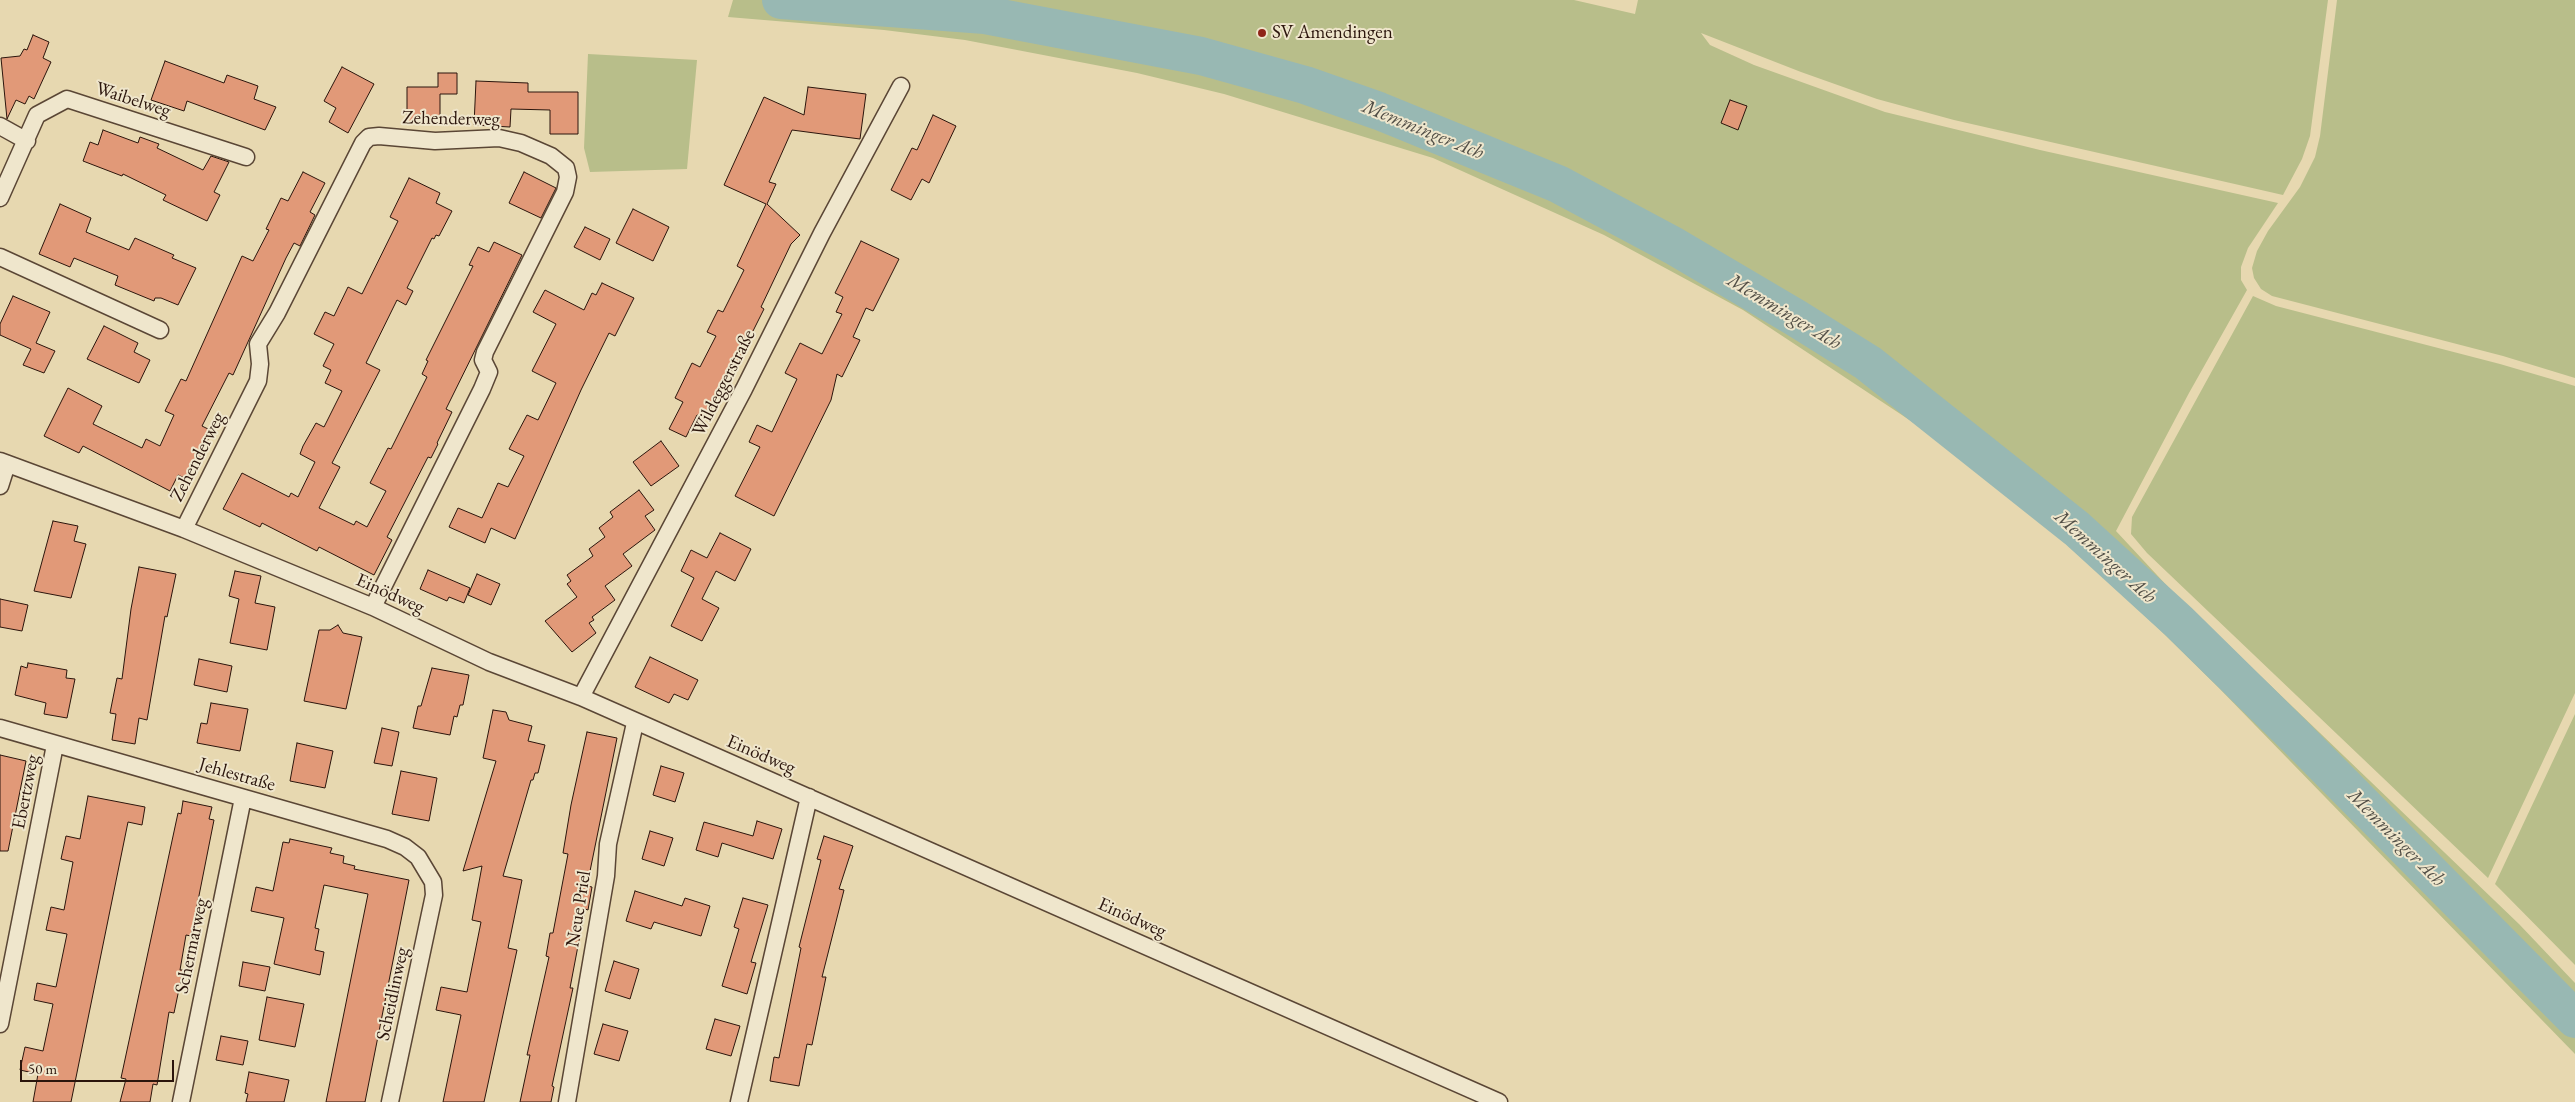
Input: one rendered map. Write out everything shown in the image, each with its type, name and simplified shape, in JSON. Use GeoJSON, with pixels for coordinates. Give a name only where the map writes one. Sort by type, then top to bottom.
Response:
{"type":"FeatureCollection","features":[{"type":"Feature","properties":{"kind":"street","name":"Wildeggerstraße"},"geometry":{"type":"LineString","coordinates":[[581,698],[744,389],[826,225],[901,86]]}},
{"type":"Feature","properties":{"kind":"street","name":"Waibelweg"},"geometry":{"type":"LineString","coordinates":[[0,198],[37,115],[67,99],[246,157]]}},
{"type":"Feature","properties":{"kind":"street"},"geometry":{"type":"LineString","coordinates":[[0,126],[27,141]]}},
{"type":"Feature","properties":{"kind":"street","name":"Zehenderweg"},"geometry":{"type":"LineString","coordinates":[[184,529],[258,381],[260,364],[258,344],[277,313],[363,142],[369,136],[379,136],[428,140],[499,138],[520,143],[551,156],[566,168],[568,177],[565,192],[485,352],[484,360],[489,372],[482,389],[373,608]]}},
{"type":"Feature","properties":{"kind":"street"},"geometry":{"type":"LineString","coordinates":[[0,257],[160,330]]}},
{"type":"Feature","properties":{"kind":"street","name":"Einödweg"},"geometry":{"type":"LineString","coordinates":[[3,462],[184,529],[373,608],[489,662],[581,698],[1499,1102]]}},
{"type":"Feature","properties":{"kind":"street"},"geometry":{"type":"LineString","coordinates":[[0,486],[3,462]]}},
{"type":"Feature","properties":{"kind":"street","name":"Neue Priel"},"geometry":{"type":"LineString","coordinates":[[566,1102],[606,876],[608,844],[635,723]]}},
{"type":"Feature","properties":{"kind":"street","name":"Jehlestraße"},"geometry":{"type":"LineString","coordinates":[[0,728],[387,838],[405,847],[418,857],[428,870],[433,882],[434,894]]}},
{"type":"Feature","properties":{"kind":"street","name":"Ebertzweg"},"geometry":{"type":"LineString","coordinates":[[0,1024],[55,745]]}},
{"type":"Feature","properties":{"kind":"street"},"geometry":{"type":"LineString","coordinates":[[740,1102],[808,797]]}},
{"type":"Feature","properties":{"kind":"street","name":"Schermarweg"},"geometry":{"type":"LineString","coordinates":[[181,1102],[243,798]]}},
{"type":"Feature","properties":{"kind":"street","name":"Scheidlinweg"},"geometry":{"type":"LineString","coordinates":[[390,1102],[434,894]]}},
{"type":"Feature","properties":{"kind":"green space"},"geometry":{"type":"Polygon","coordinates":[[[733,0],[1574,0],[1635,14],[1638,0],[2328,0],[2310,136],[2302,159],[2283,195],[1954,120],[1877,99],[1701,33],[1710,45],[1754,65],[1885,112],[2040,150],[2278,203],[2248,248],[2241,267],[2241,280],[2247,290],[2189,393],[2116,531],[2170,589],[2519,924],[2575,983],[2575,1054],[2218,687],[2081,557],[2038,520],[1914,423],[1743,310],[1604,235],[1433,158],[1224,94],[1137,73],[965,40],[884,30],[728,17],[733,0]]]}},
{"type":"Feature","properties":{"kind":"green space"},"geometry":{"type":"Polygon","coordinates":[[[2337,0],[2575,0],[2575,378],[2503,356],[2272,296],[2261,289],[2254,278],[2252,268],[2257,251],[2268,231],[2300,187],[2315,157],[2320,136],[2337,0]]]}},
{"type":"Feature","properties":{"kind":"green space"},"geometry":{"type":"Polygon","coordinates":[[[588,54],[697,60],[687,169],[590,172],[584,148],[588,54]]]}},
{"type":"Feature","properties":{"kind":"green space"},"geometry":{"type":"Polygon","coordinates":[[[2253,296],[2276,306],[2500,364],[2575,386],[2575,693],[2488,878],[2147,553],[2131,534],[2132,517],[2253,296]]]}},
{"type":"Feature","properties":{"kind":"green space"},"geometry":{"type":"Polygon","coordinates":[[[2575,714],[2575,965],[2495,884],[2575,714]]]}},
{"type":"Feature","properties":{"kind":"building"},"geometry":{"type":"Polygon","coordinates":[[[33,35],[49,42],[43,58],[51,62],[34,99],[29,96],[25,104],[16,100],[7,119],[1,58],[20,56],[24,49],[27,50],[33,35]]]}},
{"type":"Feature","properties":{"kind":"building"},"geometry":{"type":"Polygon","coordinates":[[[165,61],[224,83],[227,75],[258,86],[254,99],[276,107],[265,130],[187,101],[184,111],[151,100],[165,61]]]}},
{"type":"Feature","properties":{"kind":"building"},"geometry":{"type":"Polygon","coordinates":[[[342,67],[374,84],[348,133],[329,122],[336,108],[324,101],[342,67]]]}},
{"type":"Feature","properties":{"kind":"building"},"geometry":{"type":"Polygon","coordinates":[[[438,73],[457,73],[457,94],[440,94],[440,123],[407,123],[407,87],[438,87],[438,73]]]}},
{"type":"Feature","properties":{"kind":"building"},"geometry":{"type":"Polygon","coordinates":[[[476,81],[528,83],[528,92],[578,92],[578,134],[550,134],[550,110],[511,109],[510,127],[474,125],[476,81]]]}},
{"type":"Feature","properties":{"kind":"building"},"geometry":{"type":"Polygon","coordinates":[[[808,87],[866,94],[860,139],[792,130],[769,182],[776,184],[767,204],[800,235],[791,244],[761,307],[764,309],[733,371],[730,370],[706,419],[697,415],[686,437],[669,429],[683,402],[675,398],[692,363],[700,367],[716,336],[707,332],[718,310],[723,312],[744,270],[737,266],[766,204],[724,185],[764,97],[804,115],[808,87]]]}},
{"type":"Feature","properties":{"kind":"building"},"geometry":{"type":"Polygon","coordinates":[[[1730,100],[1747,106],[1738,130],[1721,123],[1730,100]]]}},
{"type":"Feature","properties":{"kind":"building"},"geometry":{"type":"Polygon","coordinates":[[[933,115],[956,126],[929,183],[922,179],[911,200],[891,190],[912,148],[917,150],[933,115]]]}},
{"type":"Feature","properties":{"kind":"building"},"geometry":{"type":"Polygon","coordinates":[[[103,130],[138,143],[140,137],[159,144],[157,148],[203,170],[211,156],[229,162],[214,192],[220,195],[207,221],[163,200],[166,195],[123,174],[122,176],[83,161],[90,142],[98,145],[103,130]]]}},
{"type":"Feature","properties":{"kind":"building"},"geometry":{"type":"Polygon","coordinates":[[[303,172],[325,183],[310,212],[315,215],[300,246],[294,243],[233,375],[229,373],[202,426],[212,431],[189,480],[178,475],[170,491],[83,446],[79,453],[44,436],[68,388],[102,406],[93,424],[142,448],[146,439],[160,446],[174,415],[165,411],[181,379],[186,381],[242,256],[253,261],[269,230],[266,229],[281,198],[288,201],[303,172]]]}},
{"type":"Feature","properties":{"kind":"building"},"geometry":{"type":"Polygon","coordinates":[[[524,172],[556,188],[541,218],[509,203],[524,172]]]}},
{"type":"Feature","properties":{"kind":"building"},"geometry":{"type":"Polygon","coordinates":[[[409,178],[440,193],[436,203],[452,211],[439,236],[436,235],[434,239],[432,238],[407,288],[413,291],[406,305],[397,300],[366,363],[380,370],[332,463],[340,467],[319,508],[354,525],[356,521],[367,527],[386,491],[370,483],[388,448],[391,449],[427,377],[422,374],[428,361],[426,360],[473,266],[469,265],[478,247],[489,252],[494,242],[522,255],[446,409],[452,412],[431,458],[428,457],[387,537],[392,540],[374,575],[319,547],[317,551],[262,523],[260,527],[223,509],[242,473],[289,497],[291,493],[298,497],[315,462],[300,454],[303,446],[316,423],[324,427],[342,391],[325,383],[331,370],[323,366],[334,344],[314,334],[325,312],[334,316],[348,287],[362,294],[398,221],[390,217],[409,178]]]}},
{"type":"Feature","properties":{"kind":"building"},"geometry":{"type":"Polygon","coordinates":[[[60,204],[91,218],[86,232],[129,250],[135,238],[174,255],[172,258],[196,268],[178,305],[161,298],[155,298],[154,301],[115,285],[118,276],[74,258],[70,267],[39,254],[60,204]]]}},
{"type":"Feature","properties":{"kind":"building"},"geometry":{"type":"Polygon","coordinates":[[[633,209],[669,227],[653,261],[616,243],[633,209]]]}},
{"type":"Feature","properties":{"kind":"building"},"geometry":{"type":"Polygon","coordinates":[[[585,227],[610,239],[600,260],[574,247],[585,227]]]}},
{"type":"Feature","properties":{"kind":"building"},"geometry":{"type":"Polygon","coordinates":[[[861,241],[899,259],[873,311],[866,308],[853,337],[860,340],[842,377],[837,374],[831,400],[774,516],[735,496],[760,447],[749,442],[757,425],[772,432],[797,379],[785,373],[800,343],[822,354],[842,314],[836,312],[843,297],[835,293],[861,241]]]}},
{"type":"Feature","properties":{"kind":"building"},"geometry":{"type":"Polygon","coordinates":[[[602,283],[634,298],[615,336],[609,333],[581,390],[515,539],[491,528],[485,543],[449,527],[458,508],[482,518],[498,483],[508,487],[524,456],[509,449],[527,415],[538,420],[556,383],[532,371],[556,324],[533,312],[545,290],[584,310],[592,293],[596,295],[602,283]]]}},
{"type":"Feature","properties":{"kind":"building"},"geometry":{"type":"Polygon","coordinates":[[[13,296],[50,312],[36,343],[55,351],[44,373],[23,365],[31,349],[0,335],[0,324],[13,296]]]}},
{"type":"Feature","properties":{"kind":"building"},"geometry":{"type":"Polygon","coordinates":[[[104,326],[138,343],[134,352],[150,360],[139,383],[87,359],[104,326]]]}},
{"type":"Feature","properties":{"kind":"building"},"geometry":{"type":"Polygon","coordinates":[[[661,441],[679,466],[651,486],[633,462],[661,441]]]}},
{"type":"Feature","properties":{"kind":"building"},"geometry":{"type":"Polygon","coordinates":[[[639,490],[654,510],[645,516],[655,530],[623,554],[632,566],[605,586],[615,600],[592,617],[594,620],[589,623],[596,633],[572,652],[545,621],[577,597],[567,584],[571,581],[567,575],[593,556],[589,549],[605,537],[599,528],[613,517],[610,512],[639,490]]]}},
{"type":"Feature","properties":{"kind":"building"},"geometry":{"type":"Polygon","coordinates":[[[53,521],[78,526],[74,541],[86,544],[71,598],[34,591],[53,521]]]}},
{"type":"Feature","properties":{"kind":"building"},"geometry":{"type":"Polygon","coordinates":[[[720,533],[751,549],[735,581],[716,571],[702,599],[719,608],[702,641],[671,626],[694,578],[681,571],[691,550],[707,558],[720,533]]]}},
{"type":"Feature","properties":{"kind":"building"},"geometry":{"type":"Polygon","coordinates":[[[139,567],[176,574],[167,617],[165,616],[147,720],[139,718],[135,744],[112,740],[116,714],[110,713],[117,678],[122,679],[131,609],[139,567]]]}},
{"type":"Feature","properties":{"kind":"building"},"geometry":{"type":"Polygon","coordinates":[[[428,570],[470,588],[464,603],[449,597],[447,601],[420,589],[428,570]]]}},
{"type":"Feature","properties":{"kind":"building"},"geometry":{"type":"Polygon","coordinates":[[[235,571],[261,576],[255,603],[275,607],[267,650],[230,643],[239,599],[229,596],[235,571]]]}},
{"type":"Feature","properties":{"kind":"building"},"geometry":{"type":"Polygon","coordinates":[[[477,574],[500,584],[491,605],[468,595],[477,574]]]}},
{"type":"Feature","properties":{"kind":"building"},"geometry":{"type":"Polygon","coordinates":[[[0,599],[28,605],[22,631],[0,627],[0,599]]]}},
{"type":"Feature","properties":{"kind":"building"},"geometry":{"type":"Polygon","coordinates":[[[338,625],[343,633],[362,637],[346,709],[304,701],[319,630],[330,630],[338,625]]]}},
{"type":"Feature","properties":{"kind":"building"},"geometry":{"type":"Polygon","coordinates":[[[650,657],[698,680],[688,700],[674,694],[669,703],[635,687],[650,657]]]}},
{"type":"Feature","properties":{"kind":"building"},"geometry":{"type":"Polygon","coordinates":[[[199,659],[232,666],[227,692],[194,685],[199,659]]]}},
{"type":"Feature","properties":{"kind":"building"},"geometry":{"type":"Polygon","coordinates":[[[28,663],[67,670],[66,678],[75,679],[67,718],[44,714],[46,703],[15,695],[21,666],[27,668],[28,663]]]}},
{"type":"Feature","properties":{"kind":"building"},"geometry":{"type":"Polygon","coordinates":[[[432,668],[469,675],[463,705],[460,705],[457,717],[454,716],[450,735],[413,728],[418,706],[421,706],[432,668]]]}},
{"type":"Feature","properties":{"kind":"building"},"geometry":{"type":"Polygon","coordinates":[[[211,703],[248,709],[240,751],[197,743],[201,723],[207,724],[211,703]]]}},
{"type":"Feature","properties":{"kind":"building"},"geometry":{"type":"Polygon","coordinates":[[[493,710],[506,712],[509,720],[532,726],[528,741],[545,745],[538,773],[535,773],[533,780],[531,780],[503,876],[522,880],[508,948],[517,950],[484,1102],[443,1102],[461,1015],[436,1010],[441,987],[467,992],[481,922],[472,920],[482,866],[463,871],[496,761],[483,758],[493,710]]]}},
{"type":"Feature","properties":{"kind":"building"},"geometry":{"type":"Polygon","coordinates":[[[382,728],[399,732],[392,766],[374,763],[382,728]]]}},
{"type":"Feature","properties":{"kind":"building"},"geometry":{"type":"Polygon","coordinates":[[[587,732],[617,738],[587,886],[592,887],[588,910],[585,909],[570,988],[573,988],[552,1086],[554,1087],[551,1102],[520,1102],[530,1055],[527,1055],[549,957],[546,956],[550,933],[553,933],[568,854],[563,853],[587,732]]]}},
{"type":"Feature","properties":{"kind":"building"},"geometry":{"type":"Polygon","coordinates":[[[297,743],[333,751],[325,788],[290,781],[297,743]]]}},
{"type":"Feature","properties":{"kind":"building"},"geometry":{"type":"Polygon","coordinates":[[[0,755],[26,761],[8,851],[0,851],[0,755]]]}},
{"type":"Feature","properties":{"kind":"building"},"geometry":{"type":"Polygon","coordinates":[[[661,766],[684,773],[675,802],[653,795],[661,766]]]}},
{"type":"Feature","properties":{"kind":"building"},"geometry":{"type":"Polygon","coordinates":[[[401,771],[437,778],[429,821],[392,814],[401,771]]]}},
{"type":"Feature","properties":{"kind":"building"},"geometry":{"type":"Polygon","coordinates":[[[88,796],[145,807],[142,825],[128,822],[71,1102],[33,1102],[38,1074],[20,1070],[25,1047],[43,1051],[53,1004],[34,1000],[37,983],[56,987],[67,934],[46,930],[51,907],[64,910],[73,862],[61,859],[66,836],[80,839],[88,796]]]}},
{"type":"Feature","properties":{"kind":"building"},"geometry":{"type":"Polygon","coordinates":[[[183,801],[212,807],[209,819],[214,820],[191,936],[186,935],[180,970],[183,970],[174,1013],[169,1012],[157,1085],[153,1084],[150,1102],[120,1102],[126,1079],[121,1078],[178,813],[181,814],[183,801]]]}},
{"type":"Feature","properties":{"kind":"building"},"geometry":{"type":"Polygon","coordinates":[[[757,821],[782,829],[773,859],[722,843],[718,857],[696,850],[704,822],[753,836],[757,821]]]}},
{"type":"Feature","properties":{"kind":"building"},"geometry":{"type":"Polygon","coordinates":[[[650,831],[673,838],[664,866],[642,859],[650,831]]]}},
{"type":"Feature","properties":{"kind":"building"},"geometry":{"type":"Polygon","coordinates":[[[824,836],[853,846],[839,889],[844,890],[822,977],[826,977],[812,1045],[807,1044],[799,1086],[770,1081],[774,1057],[779,1058],[801,948],[799,947],[821,860],[817,859],[824,836]]]}},
{"type":"Feature","properties":{"kind":"building"},"geometry":{"type":"Polygon","coordinates":[[[290,839],[332,848],[330,853],[344,856],[343,863],[355,866],[354,869],[409,880],[365,1102],[326,1102],[368,894],[324,885],[315,928],[319,929],[315,950],[324,952],[320,975],[274,964],[284,918],[251,911],[256,887],[273,891],[283,842],[289,843],[290,839]]]}},
{"type":"Feature","properties":{"kind":"building"},"geometry":{"type":"Polygon","coordinates":[[[635,891],[682,906],[685,898],[710,906],[701,936],[654,922],[651,929],[626,921],[635,891]]]}},
{"type":"Feature","properties":{"kind":"building"},"geometry":{"type":"Polygon","coordinates":[[[743,898],[768,905],[751,962],[756,963],[747,994],[722,986],[739,929],[734,927],[743,898]]]}},
{"type":"Feature","properties":{"kind":"building"},"geometry":{"type":"Polygon","coordinates":[[[614,961],[639,969],[630,999],[605,991],[614,961]]]}},
{"type":"Feature","properties":{"kind":"building"},"geometry":{"type":"Polygon","coordinates":[[[243,962],[270,967],[265,991],[239,986],[243,962]]]}},
{"type":"Feature","properties":{"kind":"building"},"geometry":{"type":"Polygon","coordinates":[[[267,997],[304,1004],[295,1047],[259,1040],[267,997]]]}},
{"type":"Feature","properties":{"kind":"building"},"geometry":{"type":"Polygon","coordinates":[[[715,1019],[740,1026],[731,1056],[706,1049],[715,1019]]]}},
{"type":"Feature","properties":{"kind":"building"},"geometry":{"type":"Polygon","coordinates":[[[603,1024],[628,1031],[619,1061],[594,1054],[603,1024]]]}},
{"type":"Feature","properties":{"kind":"building"},"geometry":{"type":"Polygon","coordinates":[[[221,1036],[248,1041],[243,1065],[216,1060],[221,1036]]]}},
{"type":"Feature","properties":{"kind":"building"},"geometry":{"type":"Polygon","coordinates":[[[249,1072],[289,1080],[284,1102],[246,1102],[248,1094],[245,1093],[249,1072]]]}},
{"type":"Feature","properties":{"kind":"waterway","name":"Memminger Ach"},"geometry":{"type":"LineString","coordinates":[[781,0],[985,15],[1201,56],[1305,85],[1379,111],[1558,184],[1674,246],[1868,363],[2077,529],[2179,622],[2296,737],[2575,1019]]}},
{"type":"Feature","properties":{"kind":"place","name":"SV Amendingen"},"geometry":{"type":"Point","coordinates":[1262,33]}}]}
